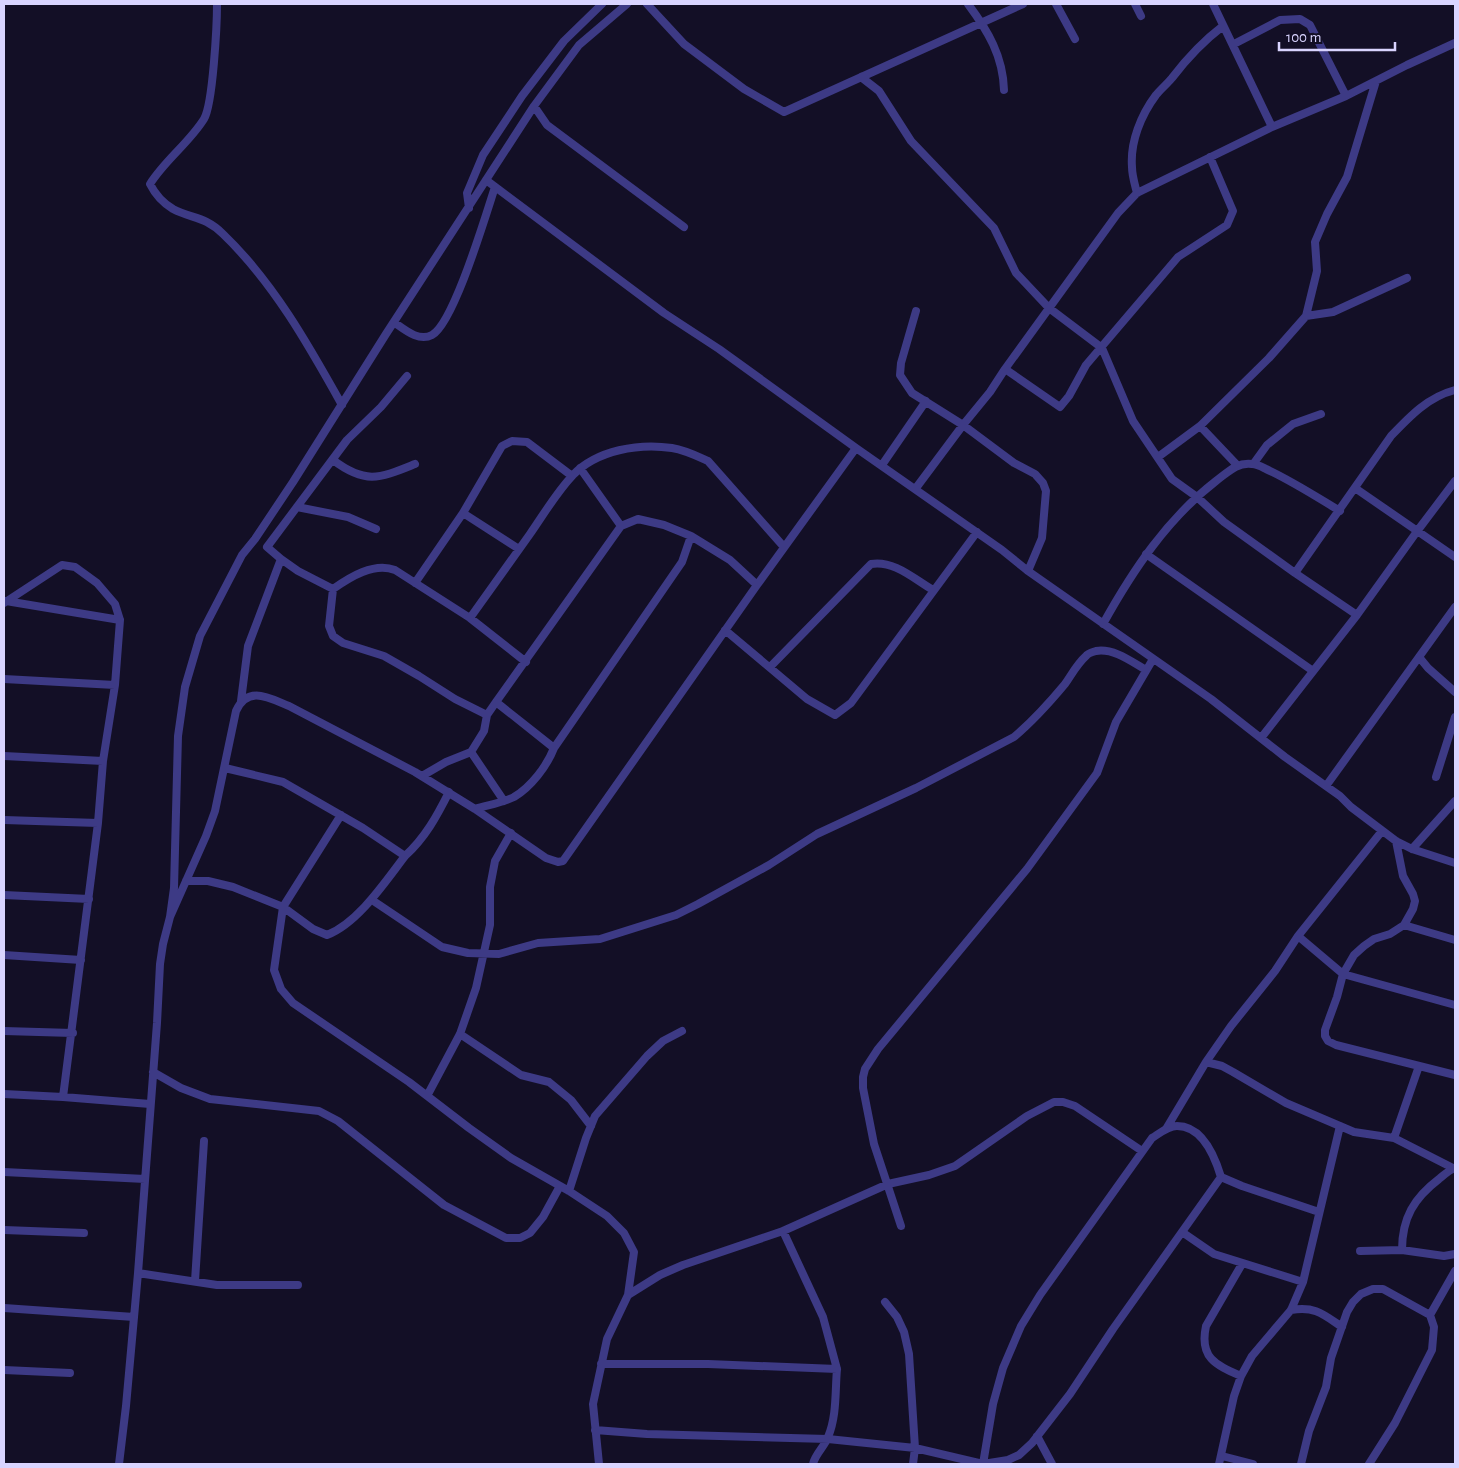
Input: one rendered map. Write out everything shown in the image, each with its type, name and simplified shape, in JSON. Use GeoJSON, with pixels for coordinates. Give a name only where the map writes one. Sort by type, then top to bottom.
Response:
{"type":"FeatureCollection","features":[{"type":"Feature","properties":{"kind":"street"},"geometry":{"type":"LineString","coordinates":[[216,4],[211,89],[205,117],[159,169],[150,184],[156,194],[172,208],[207,220],[222,233],[264,279],[325,374],[342,405]]}},
{"type":"Feature","properties":{"kind":"street"},"geometry":{"type":"LineString","coordinates":[[469,208],[468,193],[483,154],[522,96],[564,40],[602,4]]}},
{"type":"Feature","properties":{"kind":"street"},"geometry":{"type":"LineString","coordinates":[[119,1464],[138,1274],[160,964],[174,888],[178,736],[185,687],[200,636],[242,555],[293,482],[534,106],[579,46],[627,4]]}},
{"type":"Feature","properties":{"kind":"street"},"geometry":{"type":"LineString","coordinates":[[647,4],[684,44],[744,89],[784,112],[1023,4]]}},
{"type":"Feature","properties":{"kind":"street"},"geometry":{"type":"LineString","coordinates":[[968,4],[981,22],[999,57],[1004,75],[1004,90]]}},
{"type":"Feature","properties":{"kind":"street"},"geometry":{"type":"LineString","coordinates":[[1056,4],[1075,39]]}},
{"type":"Feature","properties":{"kind":"street"},"geometry":{"type":"LineString","coordinates":[[1135,4],[1141,16]]}},
{"type":"Feature","properties":{"kind":"street"},"geometry":{"type":"LineString","coordinates":[[1213,4],[1272,126]]}},
{"type":"Feature","properties":{"kind":"street"},"geometry":{"type":"LineString","coordinates":[[1234,44],[1280,20],[1300,19],[1310,25],[1346,96]]}},
{"type":"Feature","properties":{"kind":"street"},"geometry":{"type":"LineString","coordinates":[[1137,194],[1132,158],[1135,138],[1144,115],[1156,96],[1187,58],[1223,26]]}},
{"type":"Feature","properties":{"kind":"street"},"geometry":{"type":"LineString","coordinates":[[916,488],[990,392],[1048,308],[1118,213],[1137,194],[1272,126],[1346,96],[1455,43]]}},
{"type":"Feature","properties":{"kind":"street"},"geometry":{"type":"LineString","coordinates":[[861,77],[879,91],[911,141],[994,228],[1016,273],[1048,308],[1102,348],[1133,420],[1172,479],[1197,497],[1224,522],[1357,615]]}},
{"type":"Feature","properties":{"kind":"street"},"geometry":{"type":"LineString","coordinates":[[1158,457],[1200,426],[1269,358],[1306,316],[1317,271],[1315,242],[1327,214],[1347,177],[1376,81]]}},
{"type":"Feature","properties":{"kind":"street"},"geometry":{"type":"LineString","coordinates":[[534,106],[547,125],[684,227]]}},
{"type":"Feature","properties":{"kind":"street"},"geometry":{"type":"LineString","coordinates":[[1005,369],[1060,407],[1069,396],[1086,365],[1178,257],[1227,225],[1233,211],[1210,157]]}},
{"type":"Feature","properties":{"kind":"street"},"geometry":{"type":"LineString","coordinates":[[486,180],[664,312],[719,349],[856,448],[916,488],[1028,571],[1211,699],[1396,841],[1412,849],[1455,862]]}},
{"type":"Feature","properties":{"kind":"street"},"geometry":{"type":"LineString","coordinates":[[395,323],[404,330],[421,338],[433,335],[442,324],[455,302],[495,187]]}},
{"type":"Feature","properties":{"kind":"street"},"geometry":{"type":"LineString","coordinates":[[1306,316],[1333,312],[1407,278]]}},
{"type":"Feature","properties":{"kind":"street"},"geometry":{"type":"LineString","coordinates":[[916,311],[901,363],[900,375],[912,393],[964,425],[1014,463],[1035,474],[1043,483],[1046,491],[1042,538],[1028,571]]}},
{"type":"Feature","properties":{"kind":"street"},"geometry":{"type":"LineString","coordinates":[[268,547],[347,440],[381,407],[407,376]]}},
{"type":"Feature","properties":{"kind":"street"},"geometry":{"type":"LineString","coordinates":[[1295,573],[1391,436],[1409,416],[1426,402],[1441,394],[1455,390]]}},
{"type":"Feature","properties":{"kind":"street"},"geometry":{"type":"LineString","coordinates":[[882,465],[926,401]]}},
{"type":"Feature","properties":{"kind":"street"},"geometry":{"type":"LineString","coordinates":[[1254,463],[1267,445],[1293,424],[1321,414]]}},
{"type":"Feature","properties":{"kind":"street"},"geometry":{"type":"LineString","coordinates":[[1200,426],[1237,465]]}},
{"type":"Feature","properties":{"kind":"street"},"geometry":{"type":"LineString","coordinates":[[415,583],[464,513],[502,446],[512,441],[527,442],[572,476]]}},
{"type":"Feature","properties":{"kind":"street"},"geometry":{"type":"LineString","coordinates":[[470,618],[550,504],[572,476],[580,468],[604,454],[640,447],[674,448],[694,454],[708,461],[784,547]]}},
{"type":"Feature","properties":{"kind":"street"},"geometry":{"type":"LineString","coordinates":[[241,701],[248,696],[255,695],[289,706],[422,776],[476,809],[546,858],[558,862],[563,860],[856,448]]}},
{"type":"Feature","properties":{"kind":"street"},"geometry":{"type":"LineString","coordinates":[[333,460],[348,471],[369,478],[384,476],[415,464]]}},
{"type":"Feature","properties":{"kind":"street"},"geometry":{"type":"LineString","coordinates":[[1104,624],[1122,589],[1146,554],[1172,522],[1197,497],[1237,465],[1254,463],[1284,477],[1340,510]]}},
{"type":"Feature","properties":{"kind":"street"},"geometry":{"type":"LineString","coordinates":[[580,468],[621,526]]}},
{"type":"Feature","properties":{"kind":"street"},"geometry":{"type":"LineString","coordinates":[[1261,738],[1357,615],[1455,481]]}},
{"type":"Feature","properties":{"kind":"street"},"geometry":{"type":"LineString","coordinates":[[1355,488],[1455,556]]}},
{"type":"Feature","properties":{"kind":"street"},"geometry":{"type":"LineString","coordinates":[[297,507],[348,517],[376,529]]}},
{"type":"Feature","properties":{"kind":"street"},"geometry":{"type":"LineString","coordinates":[[464,513],[519,549]]}},
{"type":"Feature","properties":{"kind":"street"},"geometry":{"type":"LineString","coordinates":[[422,776],[446,762],[471,752],[484,731],[487,715],[621,526],[638,520],[664,525],[691,536],[730,560],[757,585]]}},
{"type":"Feature","properties":{"kind":"street"},"geometry":{"type":"LineString","coordinates":[[725,630],[808,699],[835,715],[851,703],[977,532]]}},
{"type":"Feature","properties":{"kind":"street"},"geometry":{"type":"LineString","coordinates":[[476,809],[504,801],[522,791],[537,776],[550,759],[554,748],[682,562],[691,536]]}},
{"type":"Feature","properties":{"kind":"street"},"geometry":{"type":"LineString","coordinates":[[255,539],[298,571],[334,590]]}},
{"type":"Feature","properties":{"kind":"street"},"geometry":{"type":"LineString","coordinates":[[1146,554],[1313,671]]}},
{"type":"Feature","properties":{"kind":"street"},"geometry":{"type":"LineString","coordinates":[[170,917],[215,811],[236,711],[241,701],[248,646],[281,559]]}},
{"type":"Feature","properties":{"kind":"street"},"geometry":{"type":"LineString","coordinates":[[770,667],[871,564],[889,564],[933,590]]}},
{"type":"Feature","properties":{"kind":"street"},"geometry":{"type":"LineString","coordinates":[[5,602],[62,565],[75,567],[97,583],[115,604],[120,620],[115,685],[103,761],[98,824],[82,960],[63,1097]]}},
{"type":"Feature","properties":{"kind":"street"},"geometry":{"type":"LineString","coordinates":[[487,715],[455,699],[384,656],[343,643],[333,636],[329,626],[334,590],[353,576],[386,567],[395,570],[470,618],[526,662]]}},
{"type":"Feature","properties":{"kind":"street"},"geometry":{"type":"LineString","coordinates":[[5,602],[120,620]]}},
{"type":"Feature","properties":{"kind":"street"},"geometry":{"type":"LineString","coordinates":[[1326,786],[1455,607]]}},
{"type":"Feature","properties":{"kind":"street"},"geometry":{"type":"LineString","coordinates":[[372,900],[442,947],[468,952],[499,954],[538,943],[600,939],[676,915],[769,865],[818,834],[916,788],[1014,737],[1025,728],[1061,688],[1087,654],[1096,651],[1117,654],[1146,670]]}},
{"type":"Feature","properties":{"kind":"street"},"geometry":{"type":"LineString","coordinates":[[1419,657],[1428,668],[1455,692]]}},
{"type":"Feature","properties":{"kind":"street"},"geometry":{"type":"LineString","coordinates":[[901,1226],[874,1144],[863,1088],[865,1069],[878,1049],[1027,869],[1097,772],[1116,722],[1153,659]]}},
{"type":"Feature","properties":{"kind":"street"},"geometry":{"type":"LineString","coordinates":[[4,679],[115,685]]}},
{"type":"Feature","properties":{"kind":"street"},"geometry":{"type":"LineString","coordinates":[[496,702],[554,748]]}},
{"type":"Feature","properties":{"kind":"street"},"geometry":{"type":"LineString","coordinates":[[1436,777],[1455,717]]}},
{"type":"Feature","properties":{"kind":"street"},"geometry":{"type":"LineString","coordinates":[[471,752],[504,801]]}},
{"type":"Feature","properties":{"kind":"street"},"geometry":{"type":"LineString","coordinates":[[4,756],[103,761]]}},
{"type":"Feature","properties":{"kind":"street"},"geometry":{"type":"LineString","coordinates":[[225,768],[283,782],[341,815],[405,856]]}},
{"type":"Feature","properties":{"kind":"street"},"geometry":{"type":"LineString","coordinates":[[186,881],[208,881],[233,886],[283,907],[313,928],[327,935],[338,931],[372,900],[433,823],[449,792]]}},
{"type":"Feature","properties":{"kind":"street"},"geometry":{"type":"LineString","coordinates":[[1412,849],[1455,801]]}},
{"type":"Feature","properties":{"kind":"street"},"geometry":{"type":"LineString","coordinates":[[341,815],[283,907],[274,970],[281,989],[293,1003],[402,1076],[511,1158],[569,1190],[607,1216],[624,1233],[634,1252],[628,1295],[608,1339],[593,1404],[598,1464]]}},
{"type":"Feature","properties":{"kind":"street"},"geometry":{"type":"LineString","coordinates":[[4,820],[98,824]]}},
{"type":"Feature","properties":{"kind":"street"},"geometry":{"type":"LineString","coordinates":[[1166,1129],[1230,1026],[1275,971],[1298,936],[1382,831]]}},
{"type":"Feature","properties":{"kind":"street"},"geometry":{"type":"LineString","coordinates":[[427,1096],[460,1034],[476,988],[490,925],[490,887],[496,861],[511,833]]}},
{"type":"Feature","properties":{"kind":"street"},"geometry":{"type":"LineString","coordinates":[[1396,841],[1403,876],[1410,885],[1415,901],[1414,909],[1404,925],[1390,934],[1374,939],[1354,955],[1343,974],[1325,1030],[1325,1036],[1328,1041],[1336,1045],[1455,1075]]}},
{"type":"Feature","properties":{"kind":"street"},"geometry":{"type":"LineString","coordinates":[[4,895],[89,899]]}},
{"type":"Feature","properties":{"kind":"street"},"geometry":{"type":"LineString","coordinates":[[1404,925],[1455,940]]}},
{"type":"Feature","properties":{"kind":"street"},"geometry":{"type":"LineString","coordinates":[[1298,936],[1343,974],[1455,1005]]}},
{"type":"Feature","properties":{"kind":"street"},"geometry":{"type":"LineString","coordinates":[[4,955],[82,960]]}},
{"type":"Feature","properties":{"kind":"street"},"geometry":{"type":"LineString","coordinates":[[4,1031],[73,1033]]}},
{"type":"Feature","properties":{"kind":"street"},"geometry":{"type":"LineString","coordinates":[[569,1190],[586,1138],[596,1116],[647,1056],[663,1041],[682,1031]]}},
{"type":"Feature","properties":{"kind":"street"},"geometry":{"type":"LineString","coordinates":[[460,1034],[521,1075],[549,1082],[571,1100],[591,1126]]}},
{"type":"Feature","properties":{"kind":"street"},"geometry":{"type":"LineString","coordinates":[[1206,1062],[1222,1066],[1286,1103],[1364,1135],[1383,1135],[1394,1138],[1454,1168],[1428,1187],[1407,1216],[1403,1229],[1402,1250]]}},
{"type":"Feature","properties":{"kind":"street"},"geometry":{"type":"LineString","coordinates":[[1394,1138],[1419,1066]]}},
{"type":"Feature","properties":{"kind":"street"},"geometry":{"type":"LineString","coordinates":[[153,1072],[181,1088],[210,1099],[319,1111],[338,1121],[444,1204],[506,1238],[520,1238],[530,1233],[543,1217],[560,1186]]}},
{"type":"Feature","properties":{"kind":"street"},"geometry":{"type":"LineString","coordinates":[[4,1094],[150,1104]]}},
{"type":"Feature","properties":{"kind":"street"},"geometry":{"type":"LineString","coordinates":[[628,1295],[660,1275],[683,1265],[783,1231],[888,1184],[930,1175],[955,1166],[1027,1116],[1054,1102],[1063,1102],[1075,1106],[1142,1151]]}},
{"type":"Feature","properties":{"kind":"street"},"geometry":{"type":"LineString","coordinates":[[983,1464],[993,1404],[1006,1359],[1021,1326],[1040,1295],[1152,1138],[1166,1129],[1178,1126],[1191,1130],[1202,1139],[1215,1159],[1221,1177],[1320,1212]]}},
{"type":"Feature","properties":{"kind":"street"},"geometry":{"type":"LineString","coordinates":[[1219,1464],[1234,1396],[1241,1376],[1252,1356],[1291,1310],[1303,1282],[1340,1126]]}},
{"type":"Feature","properties":{"kind":"street"},"geometry":{"type":"LineString","coordinates":[[195,1282],[204,1141]]}},
{"type":"Feature","properties":{"kind":"street"},"geometry":{"type":"LineString","coordinates":[[4,1172],[145,1179]]}},
{"type":"Feature","properties":{"kind":"street"},"geometry":{"type":"LineString","coordinates":[[595,1430],[647,1434],[828,1439],[915,1448],[983,1464],[1008,1460],[1019,1455],[1037,1436],[1070,1394],[1113,1329],[1221,1177]]}},
{"type":"Feature","properties":{"kind":"street"},"geometry":{"type":"LineString","coordinates":[[4,1230],[84,1234]]}},
{"type":"Feature","properties":{"kind":"street"},"geometry":{"type":"LineString","coordinates":[[783,1231],[823,1316],[836,1369],[833,1422],[828,1439],[813,1464]]}},
{"type":"Feature","properties":{"kind":"street"},"geometry":{"type":"LineString","coordinates":[[1182,1232],[1214,1254],[1303,1282]]}},
{"type":"Feature","properties":{"kind":"street"},"geometry":{"type":"LineString","coordinates":[[1360,1251],[1402,1250],[1444,1256],[1455,1254]]}},
{"type":"Feature","properties":{"kind":"street"},"geometry":{"type":"LineString","coordinates":[[1241,1376],[1220,1367],[1212,1360],[1205,1349],[1204,1336],[1206,1326],[1242,1264]]}},
{"type":"Feature","properties":{"kind":"street"},"geometry":{"type":"LineString","coordinates":[[1430,1315],[1455,1271]]}},
{"type":"Feature","properties":{"kind":"street"},"geometry":{"type":"LineString","coordinates":[[138,1274],[217,1285],[298,1285]]}},
{"type":"Feature","properties":{"kind":"street"},"geometry":{"type":"LineString","coordinates":[[1301,1464],[1310,1431],[1326,1387],[1331,1358],[1347,1312],[1361,1294],[1373,1289],[1383,1289],[1430,1315],[1434,1327],[1432,1350],[1395,1423],[1369,1464]]}},
{"type":"Feature","properties":{"kind":"street"},"geometry":{"type":"LineString","coordinates":[[886,1302],[904,1332],[909,1354],[915,1448],[913,1464]]}},
{"type":"Feature","properties":{"kind":"street"},"geometry":{"type":"LineString","coordinates":[[4,1308],[134,1317]]}},
{"type":"Feature","properties":{"kind":"street"},"geometry":{"type":"LineString","coordinates":[[1291,1310],[1311,1309],[1342,1327]]}},
{"type":"Feature","properties":{"kind":"street"},"geometry":{"type":"LineString","coordinates":[[601,1364],[708,1364],[836,1369]]}},
{"type":"Feature","properties":{"kind":"street"},"geometry":{"type":"LineString","coordinates":[[4,1370],[70,1373]]}},
{"type":"Feature","properties":{"kind":"street"},"geometry":{"type":"LineString","coordinates":[[1037,1436],[1052,1464]]}},
{"type":"Feature","properties":{"kind":"street"},"geometry":{"type":"LineString","coordinates":[[1222,1456],[1253,1464]]}}]}
